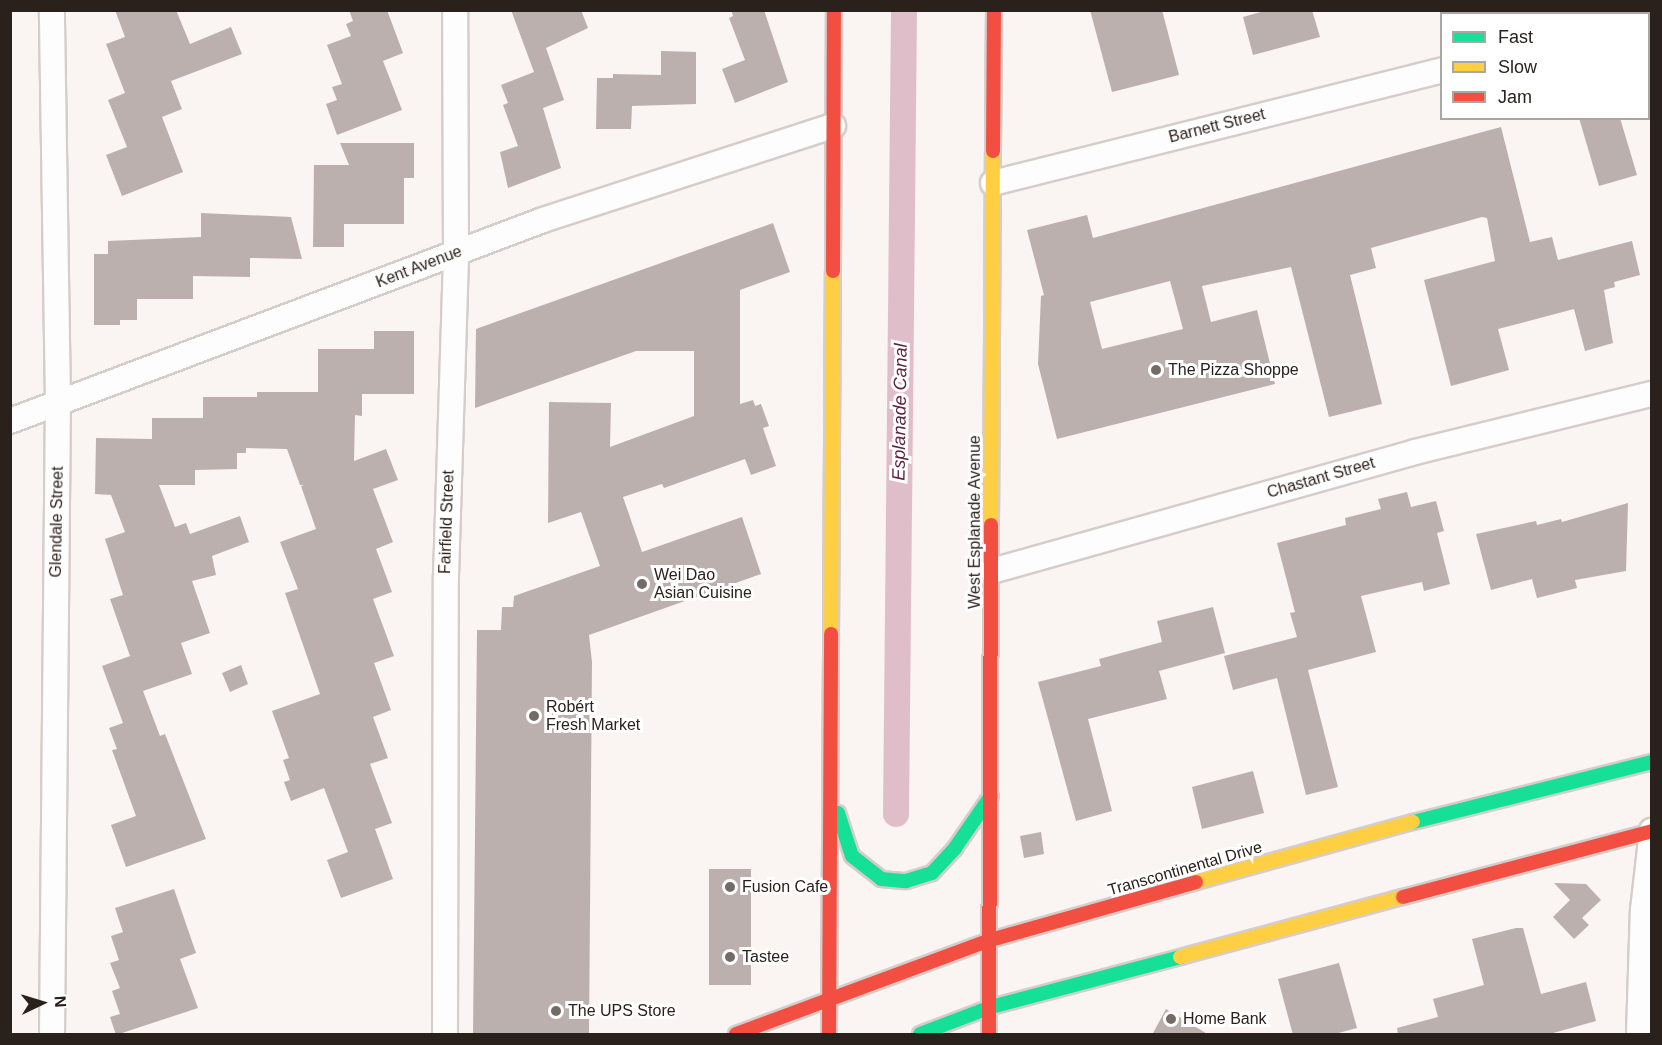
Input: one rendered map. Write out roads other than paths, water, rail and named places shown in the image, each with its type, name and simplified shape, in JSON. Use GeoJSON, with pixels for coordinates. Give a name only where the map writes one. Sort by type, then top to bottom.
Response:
{"type":"FeatureCollection","features":[{"type":"Feature","properties":{"kind":"main road"},"geometry":{"type":"LineString","coordinates":[[829,1035],[834,10]]}},
{"type":"Feature","properties":{"kind":"main road","name":"West Esplanade Avenue"},"geometry":{"type":"LineString","coordinates":[[989,1035],[991,1007],[994,10]]}},
{"type":"Feature","properties":{"kind":"main road","name":"Transcontinental Drive"},"geometry":{"type":"LineString","coordinates":[[736,1035],[829,1003],[990,940],[1394,827],[1652,762]]}},
{"type":"Feature","properties":{"kind":"main road"},"geometry":{"type":"LineString","coordinates":[[829,786],[852,856],[881,879],[906,881],[932,873],[955,848],[991,796]]}},
{"type":"Feature","properties":{"kind":"main road"},"geometry":{"type":"LineString","coordinates":[[920,1035],[991,1007],[1652,831]]}},
{"type":"Feature","properties":{"kind":"street","name":"Glendale Street"},"geometry":{"type":"LineString","coordinates":[[52,10],[58,403],[52,1035]]}},
{"type":"Feature","properties":{"kind":"street","name":"Fairfield Street"},"geometry":{"type":"LineString","coordinates":[[445,1035],[446,576],[456,253],[455,10]]}},
{"type":"Feature","properties":{"kind":"street","name":"Barnett Street"},"geometry":{"type":"LineString","coordinates":[[993,183],[1440,71]]}},
{"type":"Feature","properties":{"kind":"street","name":"Kent Avenue"},"geometry":{"type":"LineString","coordinates":[[10,421],[549,218],[833,126]]}},
{"type":"Feature","properties":{"kind":"street","name":"Chastant Street"},"geometry":{"type":"LineString","coordinates":[[992,571],[1415,452],[1652,394]]}},
{"type":"Feature","properties":{"kind":"street"},"geometry":{"type":"LineString","coordinates":[[1639,1035],[1643,910],[1652,831]]}},
{"type":"Feature","properties":{"kind":"waterway","name":"Esplanade Canal"},"geometry":{"type":"LineString","coordinates":[[896,814],[904,10]]}},
{"type":"Feature","properties":{"kind":"place","name":"The Pizza Shoppe"},"geometry":{"type":"Point","coordinates":[1156,370]}},
{"type":"Feature","properties":{"kind":"place","name":"Wei Dao Asian Cuisine"},"geometry":{"type":"Point","coordinates":[642,584]}},
{"type":"Feature","properties":{"kind":"place","name":"Robért Fresh Market"},"geometry":{"type":"Point","coordinates":[534,716]}},
{"type":"Feature","properties":{"kind":"place","name":"Fusion Cafe"},"geometry":{"type":"Point","coordinates":[730,887]}},
{"type":"Feature","properties":{"kind":"place","name":"Tastee"},"geometry":{"type":"Point","coordinates":[730,957]}},
{"type":"Feature","properties":{"kind":"place","name":"The UPS Store"},"geometry":{"type":"Point","coordinates":[556,1011]}},
{"type":"Feature","properties":{"kind":"place","name":"Home Bank"},"geometry":{"type":"Point","coordinates":[1171,1019]}}]}
